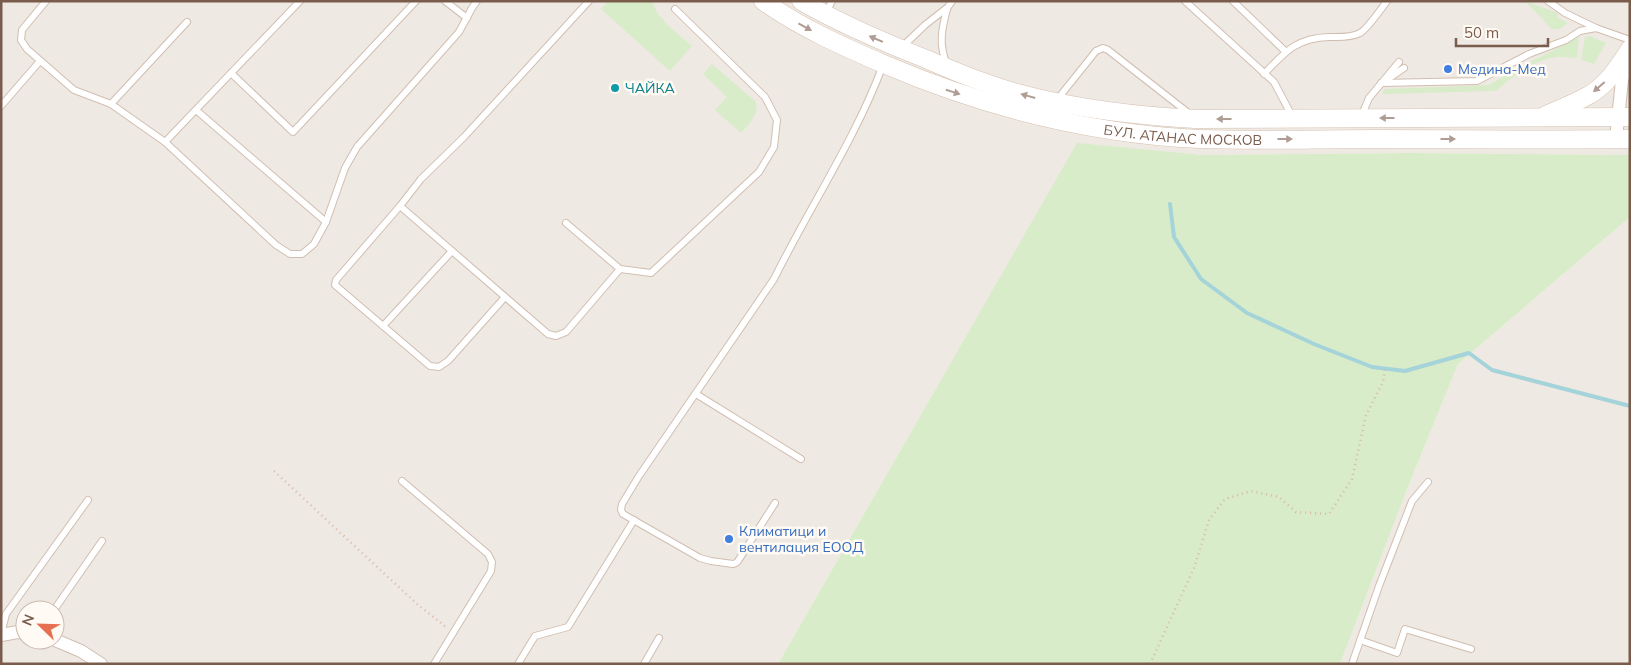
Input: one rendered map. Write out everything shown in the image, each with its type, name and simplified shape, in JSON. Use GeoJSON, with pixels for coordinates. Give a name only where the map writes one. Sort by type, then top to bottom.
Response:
{"type":"FeatureCollection","features":[{"type":"Feature","properties":{"kind":"main road","name":"БУЛ. АТАНАС МОСКОВ"},"geometry":{"type":"LineString","coordinates":[[763,1],[780,13],[817,33],[932,85],[1003,108],[1060,122],[1113,131],[1200,139],[1623,139]]}},
{"type":"Feature","properties":{"kind":"main road","name":"БУЛ. АТАНАС МОСКОВ"},"geometry":{"type":"LineString","coordinates":[[801,1],[829,8],[900,49],[949,69],[1016,92],[1055,102],[1125,113],[1196,118],[1624,117]]}},
{"type":"Feature","properties":{"kind":"main road"},"geometry":{"type":"LineString","coordinates":[[1540,117],[1588,96],[1597,90],[1619,66],[1630,49]]}},
{"type":"Feature","properties":{"kind":"street"},"geometry":{"type":"LineString","coordinates":[[1623,139],[1622,80],[1630,55]]}},
{"type":"Feature","properties":{"kind":"street"},"geometry":{"type":"LineString","coordinates":[[1,634],[15,632]]}},
{"type":"Feature","properties":{"kind":"street"},"geometry":{"type":"LineString","coordinates":[[65,644],[81,651],[101,664]]}},
{"type":"Feature","properties":{"kind":"lane"},"geometry":{"type":"LineString","coordinates":[[46,1],[22,30],[21,40],[27,49],[74,90],[111,104],[165,142],[276,245],[290,254],[302,254],[314,244],[326,222],[345,168],[357,146],[459,32],[478,1]]}},
{"type":"Feature","properties":{"kind":"lane"},"geometry":{"type":"LineString","coordinates":[[165,142],[300,1]]}},
{"type":"Feature","properties":{"kind":"lane"},"geometry":{"type":"LineString","coordinates":[[231,73],[293,132],[416,1]]}},
{"type":"Feature","properties":{"kind":"lane"},"geometry":{"type":"LineString","coordinates":[[445,1],[467,18]]}},
{"type":"Feature","properties":{"kind":"lane"},"geometry":{"type":"LineString","coordinates":[[505,297],[448,361],[439,367],[430,366],[335,285],[336,280],[422,180],[589,1]]}},
{"type":"Feature","properties":{"kind":"lane"},"geometry":{"type":"LineString","coordinates":[[949,69],[942,55],[941,42],[942,28],[948,7],[952,1]]}},
{"type":"Feature","properties":{"kind":"lane"},"geometry":{"type":"LineString","coordinates":[[1185,1],[1274,82],[1293,118]]}},
{"type":"Feature","properties":{"kind":"lane"},"geometry":{"type":"LineString","coordinates":[[1233,1],[1285,51]]}},
{"type":"Feature","properties":{"kind":"lane"},"geometry":{"type":"LineString","coordinates":[[1264,74],[1285,51],[1303,42],[1360,33],[1387,1]]}},
{"type":"Feature","properties":{"kind":"lane"},"geometry":{"type":"LineString","coordinates":[[1548,1],[1565,13],[1596,28],[1630,40]]}},
{"type":"Feature","properties":{"kind":"lane"},"geometry":{"type":"LineString","coordinates":[[900,49],[925,25],[948,7]]}},
{"type":"Feature","properties":{"kind":"lane"},"geometry":{"type":"LineString","coordinates":[[566,222],[620,269],[651,273],[759,172],[774,147],[777,120],[765,97],[675,9]]}},
{"type":"Feature","properties":{"kind":"lane"},"geometry":{"type":"LineString","coordinates":[[111,104],[187,22]]}},
{"type":"Feature","properties":{"kind":"lane"},"geometry":{"type":"LineString","coordinates":[[1381,83],[1477,81],[1529,54],[1566,40],[1580,32],[1596,28]]}},
{"type":"Feature","properties":{"kind":"lane"},"geometry":{"type":"LineString","coordinates":[[1055,102],[1096,51],[1102,48],[1108,50],[1196,118]]}},
{"type":"Feature","properties":{"kind":"lane"},"geometry":{"type":"LineString","coordinates":[[1,106],[40,61]]}},
{"type":"Feature","properties":{"kind":"lane"},"geometry":{"type":"LineString","coordinates":[[1360,118],[1369,98],[1399,62]]}},
{"type":"Feature","properties":{"kind":"lane"},"geometry":{"type":"LineString","coordinates":[[775,503],[736,563],[700,558],[623,514],[620,510],[622,504],[774,279],[871,99],[884,64]]}},
{"type":"Feature","properties":{"kind":"lane"},"geometry":{"type":"LineString","coordinates":[[1381,83],[1404,68]]}},
{"type":"Feature","properties":{"kind":"lane"},"geometry":{"type":"LineString","coordinates":[[196,110],[326,222]]}},
{"type":"Feature","properties":{"kind":"lane"},"geometry":{"type":"LineString","coordinates":[[400,206],[548,334],[556,336],[566,332],[620,269]]}},
{"type":"Feature","properties":{"kind":"lane"},"geometry":{"type":"LineString","coordinates":[[383,326],[452,251]]}},
{"type":"Feature","properties":{"kind":"lane"},"geometry":{"type":"LineString","coordinates":[[696,394],[801,459]]}},
{"type":"Feature","properties":{"kind":"lane"},"geometry":{"type":"LineString","coordinates":[[402,481],[488,554],[492,562],[491,571],[434,664]]}},
{"type":"Feature","properties":{"kind":"lane"},"geometry":{"type":"LineString","coordinates":[[1352,664],[1412,501],[1428,482]]}},
{"type":"Feature","properties":{"kind":"lane"},"geometry":{"type":"LineString","coordinates":[[1,634],[6,614],[88,500]]}},
{"type":"Feature","properties":{"kind":"lane"},"geometry":{"type":"LineString","coordinates":[[518,664],[535,636],[568,627],[634,520]]}},
{"type":"Feature","properties":{"kind":"lane"},"geometry":{"type":"LineString","coordinates":[[61,600],[102,541]]}},
{"type":"Feature","properties":{"kind":"lane"},"geometry":{"type":"LineString","coordinates":[[1360,640],[1397,653],[1405,630],[1471,649]]}},
{"type":"Feature","properties":{"kind":"lane"},"geometry":{"type":"LineString","coordinates":[[644,664],[659,638]]}},
{"type":"Feature","properties":{"kind":"path"},"geometry":{"type":"LineString","coordinates":[[1150,664],[1194,568],[1209,520],[1225,499],[1251,491],[1279,497],[1296,512],[1329,514],[1352,479],[1366,415],[1383,382],[1386,369]]}},
{"type":"Feature","properties":{"kind":"path"},"geometry":{"type":"LineString","coordinates":[[274,470],[452,634]]}},
{"type":"Feature","properties":{"kind":"shaded area"},"geometry":{"type":"Polygon","coordinates":[[[1,1],[1630,1],[1630,155],[1410,153],[1204,155],[1077,144],[778,664],[1,664],[1,1]]]}},
{"type":"Feature","properties":{"kind":"shaded area"},"geometry":{"type":"Polygon","coordinates":[[[1630,217],[1630,664],[1340,664],[1406,492],[1458,364],[1630,217]]]}},
{"type":"Feature","properties":{"kind":"green space"},"geometry":{"type":"Polygon","coordinates":[[[608,1],[653,1],[654,7],[663,19],[692,46],[670,71],[601,9],[608,1]]]}},
{"type":"Feature","properties":{"kind":"green space"},"geometry":{"type":"Polygon","coordinates":[[[1525,1],[1558,13],[1557,17],[1568,23],[1560,29],[1552,29],[1525,1]]]}},
{"type":"Feature","properties":{"kind":"green space"},"geometry":{"type":"Polygon","coordinates":[[[1590,36],[1606,43],[1594,64],[1581,60],[1585,37],[1590,36]]]}},
{"type":"Feature","properties":{"kind":"green space"},"geometry":{"type":"Polygon","coordinates":[[[1579,37],[1577,58],[1559,57],[1540,61],[1516,74],[1496,91],[1382,94],[1384,89],[1489,85],[1579,37]]]}},
{"type":"Feature","properties":{"kind":"green space"},"geometry":{"type":"Polygon","coordinates":[[[712,64],[756,102],[755,115],[741,133],[715,110],[727,97],[703,74],[712,64]]]}},
{"type":"Feature","properties":{"kind":"green space"},"geometry":{"type":"Polygon","coordinates":[[[1077,143],[1204,155],[1410,153],[1630,155],[1630,217],[1458,364],[1406,492],[1340,664],[778,664],[1077,143]]]}},
{"type":"Feature","properties":{"kind":"waterway"},"geometry":{"type":"LineString","coordinates":[[1170,204],[1174,237],[1201,279],[1247,313],[1314,344],[1372,367],[1405,371],[1469,353],[1492,370],[1630,406]]}},
{"type":"Feature","properties":{"kind":"place","name":"Медина-Мед"},"geometry":{"type":"Point","coordinates":[1448,69]}},
{"type":"Feature","properties":{"kind":"place","name":"ЧАЙКА"},"geometry":{"type":"Point","coordinates":[615,88]}},
{"type":"Feature","properties":{"kind":"place","name":"Климатици и вентилация ЕООД"},"geometry":{"type":"Point","coordinates":[729,539]}}]}
